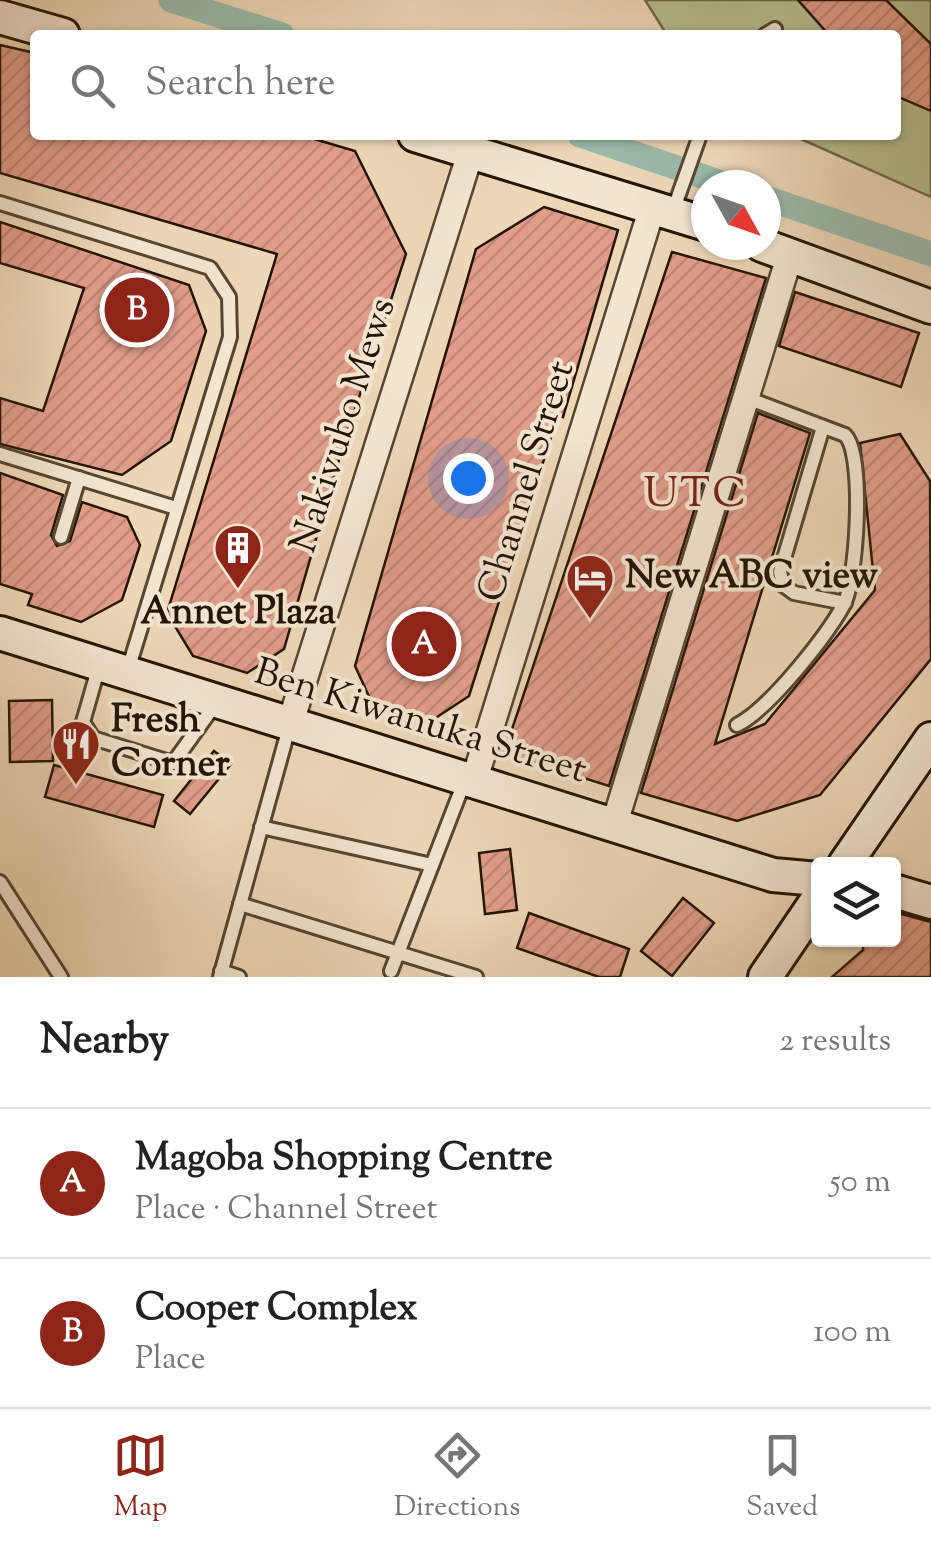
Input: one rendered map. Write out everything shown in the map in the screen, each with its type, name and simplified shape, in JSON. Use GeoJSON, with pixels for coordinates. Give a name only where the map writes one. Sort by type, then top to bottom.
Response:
{"type":"FeatureCollection","features":[{"type":"Feature","properties":{"kind":"main road"},"geometry":{"type":"LineString","coordinates":[[0,17],[46,30]]}},
{"type":"Feature","properties":{"kind":"main road"},"geometry":{"type":"LineString","coordinates":[[433,140],[669,199],[691,214]]}},
{"type":"Feature","properties":{"kind":"main road"},"geometry":{"type":"LineString","coordinates":[[781,252],[931,307]]}},
{"type":"Feature","properties":{"kind":"main road","name":"Ben Kiwanuka Street"},"geometry":{"type":"LineString","coordinates":[[0,633],[773,875],[811,878]]}},
{"type":"Feature","properties":{"kind":"main road"},"geometry":{"type":"LineString","coordinates":[[850,857],[931,739]]}},
{"type":"Feature","properties":{"kind":"main road"},"geometry":{"type":"LineString","coordinates":[[901,893],[931,902]]}},
{"type":"Feature","properties":{"kind":"main road"},"geometry":{"type":"LineString","coordinates":[[765,977],[811,909]]}},
{"type":"Feature","properties":{"kind":"street","name":"Nakivubo Mews"},"geometry":{"type":"LineString","coordinates":[[290,724],[472,151]]}},
{"type":"Feature","properties":{"kind":"street","name":"Channel Street"},"geometry":{"type":"LineString","coordinates":[[470,779],[669,199]]}},
{"type":"Feature","properties":{"kind":"street"},"geometry":{"type":"LineString","coordinates":[[614,825],[746,398],[774,260]]}},
{"type":"Feature","properties":{"kind":"lane"},"geometry":{"type":"LineString","coordinates":[[669,199],[698,140]]}},
{"type":"Feature","properties":{"kind":"lane"},"geometry":{"type":"LineString","coordinates":[[0,203],[210,268],[230,297],[230,337],[176,508],[112,671],[83,722],[93,738],[173,763],[217,702]]}},
{"type":"Feature","properties":{"kind":"lane"},"geometry":{"type":"LineString","coordinates":[[738,725],[766,706],[846,604],[860,492],[854,443],[746,398]]}},
{"type":"Feature","properties":{"kind":"lane"},"geometry":{"type":"LineString","coordinates":[[822,427],[780,572],[783,585],[794,593],[846,604]]}},
{"type":"Feature","properties":{"kind":"lane"},"geometry":{"type":"LineString","coordinates":[[0,454],[176,508]]}},
{"type":"Feature","properties":{"kind":"lane"},"geometry":{"type":"LineString","coordinates":[[62,536],[79,478]]}},
{"type":"Feature","properties":{"kind":"lane"},"geometry":{"type":"LineString","coordinates":[[239,977],[220,974],[290,724]]}},
{"type":"Feature","properties":{"kind":"lane"},"geometry":{"type":"LineString","coordinates":[[391,971],[470,779]]}},
{"type":"Feature","properties":{"kind":"lane"},"geometry":{"type":"LineString","coordinates":[[262,827],[432,865]]}},
{"type":"Feature","properties":{"kind":"lane"},"geometry":{"type":"LineString","coordinates":[[0,882],[60,977]]}},
{"type":"Feature","properties":{"kind":"lane"},"geometry":{"type":"LineString","coordinates":[[240,904],[399,950],[476,977]]}},
{"type":"Feature","properties":{"kind":"green space"},"geometry":{"type":"Polygon","coordinates":[[[645,0],[931,0],[931,197],[803,140],[901,140],[901,30],[664,30],[645,0]]]}},
{"type":"Feature","properties":{"kind":"building"},"geometry":{"type":"Polygon","coordinates":[[[798,0],[886,0],[931,44],[931,111],[901,98],[901,30],[825,30],[798,0]]]}},
{"type":"Feature","properties":{"kind":"building"},"geometry":{"type":"Polygon","coordinates":[[[0,45],[30,52],[30,140],[318,140],[355,151],[406,254],[343,446],[284,649],[247,673],[193,656],[167,613],[277,254],[0,173],[0,45]]]}},
{"type":"Feature","properties":{"kind":"building"},"geometry":{"type":"Polygon","coordinates":[[[544,207],[618,230],[563,417],[558,415],[469,696],[431,721],[372,703],[355,666],[476,249],[544,207]]]}},
{"type":"Feature","properties":{"kind":"building"},"geometry":{"type":"Polygon","coordinates":[[[0,222],[189,285],[206,331],[171,441],[122,475],[0,444],[0,398],[43,411],[84,288],[0,263],[0,222]]]}},
{"type":"Feature","properties":{"kind":"building"},"geometry":{"type":"Polygon","coordinates":[[[672,252],[766,278],[609,786],[504,753],[672,252]]]}},
{"type":"Feature","properties":{"kind":"building"},"geometry":{"type":"Polygon","coordinates":[[[795,292],[919,333],[901,387],[779,346],[795,292]]]}},
{"type":"Feature","properties":{"kind":"building"},"geometry":{"type":"Polygon","coordinates":[[[758,413],[810,433],[715,744],[765,724],[875,590],[860,443],[900,434],[930,481],[931,659],[820,795],[737,821],[641,793],[758,413]]]}},
{"type":"Feature","properties":{"kind":"building"},"geometry":{"type":"Polygon","coordinates":[[[0,473],[63,495],[51,535],[57,546],[70,541],[82,502],[127,517],[140,545],[122,600],[81,622],[28,605],[32,594],[0,584],[0,473]]]}},
{"type":"Feature","properties":{"kind":"building"},"geometry":{"type":"Polygon","coordinates":[[[52,700],[53,761],[10,762],[9,701],[52,700]]]}},
{"type":"Feature","properties":{"kind":"building"},"geometry":{"type":"Polygon","coordinates":[[[214,751],[231,764],[190,814],[174,801],[214,751]]]}},
{"type":"Feature","properties":{"kind":"building"},"geometry":{"type":"Polygon","coordinates":[[[54,765],[163,795],[154,827],[45,797],[54,765]]]}},
{"type":"Feature","properties":{"kind":"building"},"geometry":{"type":"Polygon","coordinates":[[[510,849],[517,910],[485,914],[479,853],[510,849]]]}},
{"type":"Feature","properties":{"kind":"building"},"geometry":{"type":"Polygon","coordinates":[[[683,898],[714,923],[672,976],[641,951],[683,898]]]}},
{"type":"Feature","properties":{"kind":"building"},"geometry":{"type":"Polygon","coordinates":[[[529,913],[629,949],[620,977],[599,977],[517,948],[529,913]]]}},
{"type":"Feature","properties":{"kind":"building"},"geometry":{"type":"Polygon","coordinates":[[[901,914],[931,922],[931,977],[832,977],[863,950],[901,947],[901,914]]]}},
{"type":"Feature","properties":{"kind":"waterway"},"geometry":{"type":"LineString","coordinates":[[171,0],[266,30]]}},
{"type":"Feature","properties":{"kind":"waterway"},"geometry":{"type":"LineString","coordinates":[[595,140],[691,172]]}},
{"type":"Feature","properties":{"kind":"waterway"},"geometry":{"type":"LineString","coordinates":[[781,203],[931,254]]}},
{"type":"Feature","properties":{"kind":"place","name":"Cooper Complex"},"geometry":{"type":"Point","coordinates":[137,310]}},
{"type":"Feature","properties":{"kind":"place","name":"Annet Plaza"},"geometry":{"type":"Point","coordinates":[238,590]}},
{"type":"Feature","properties":{"kind":"place","name":"New ABC view"},"geometry":{"type":"Point","coordinates":[590,620]}},
{"type":"Feature","properties":{"kind":"place","name":"Magoba Shopping Centre"},"geometry":{"type":"Point","coordinates":[424,644]}},
{"type":"Feature","properties":{"kind":"place","name":"Fresh Corner"},"geometry":{"type":"Point","coordinates":[76,786]}},
{"type":"Feature","properties":{"kind":"district","name":"UTC"},"geometry":{"type":"Point","coordinates":[696,496]}}]}
